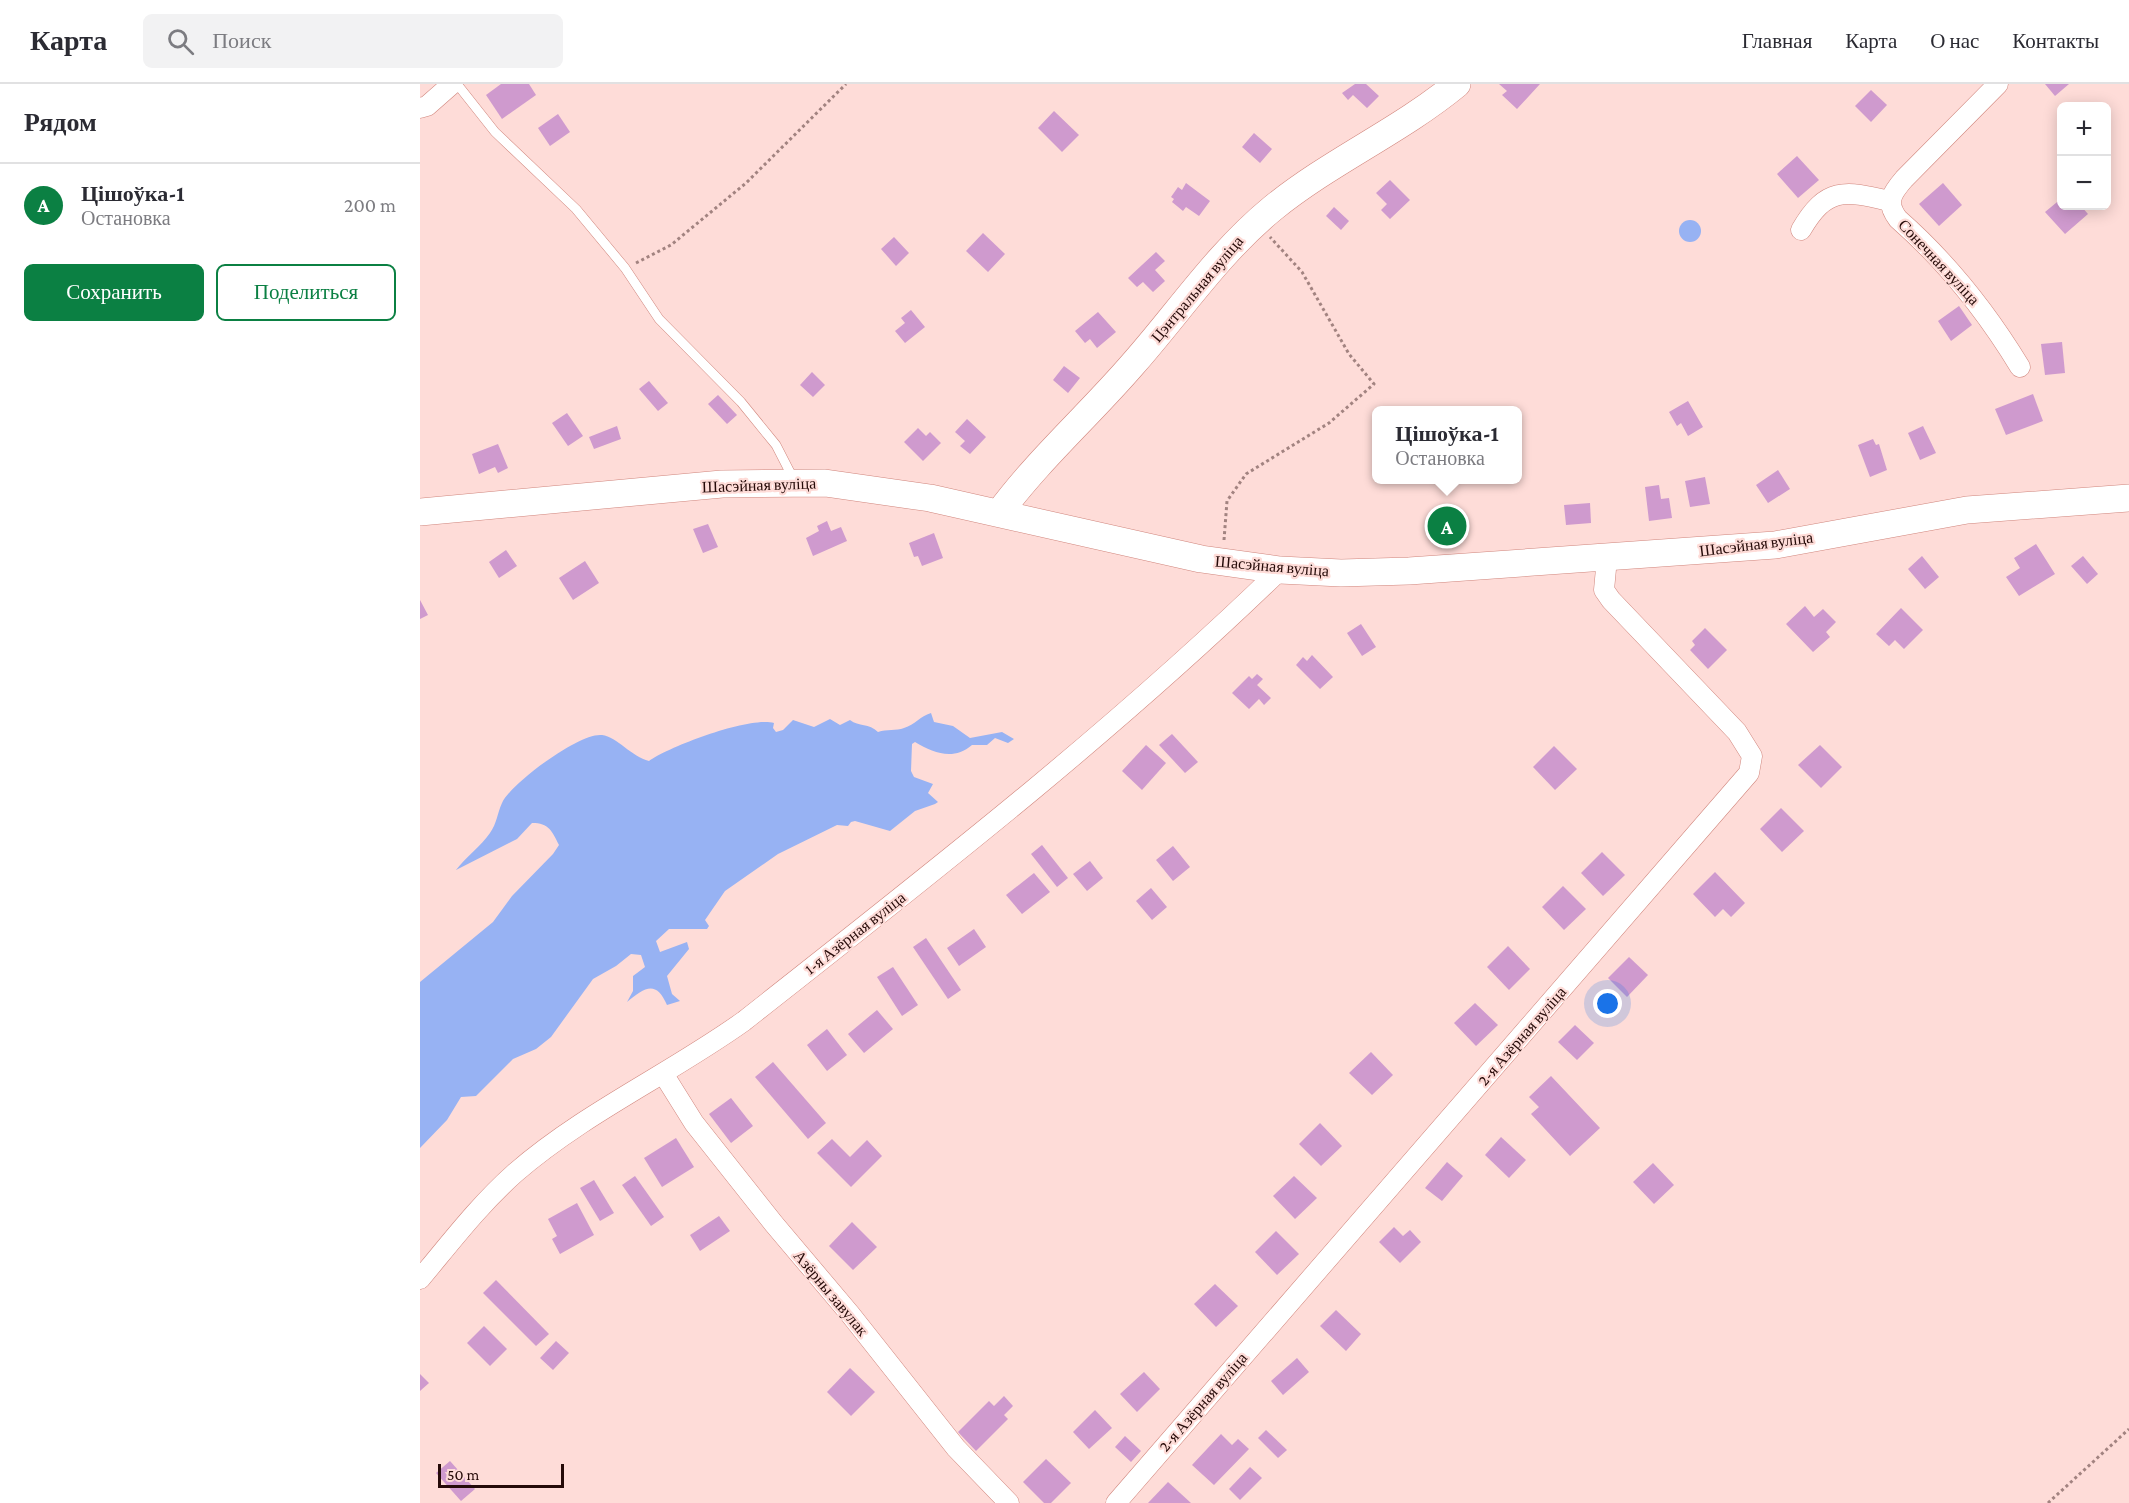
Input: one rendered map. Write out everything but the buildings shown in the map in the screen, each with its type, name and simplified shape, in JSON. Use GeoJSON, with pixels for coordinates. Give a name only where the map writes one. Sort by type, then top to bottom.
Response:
{"type":"FeatureCollection","features":[{"type":"Feature","properties":{"kind":"main road","name":"Цэнтральная вуліца"},"geometry":{"type":"LineString","coordinates":[[999,513],[1022,481],[1133,365],[1216,262],[1257,222],[1306,182],[1422,112],[1457,84]]}},
{"type":"Feature","properties":{"kind":"main road","name":"Шасэйная вуліца"},"geometry":{"type":"LineString","coordinates":[[420,512],[711,485],[795,481],[870,488],[999,513],[1221,563],[1280,570],[1341,573],[1409,571],[1774,545],[1968,510],[2129,498]]}},
{"type":"Feature","properties":{"kind":"street"},"geometry":{"type":"LineString","coordinates":[[420,108],[427,106],[452,84]]}},
{"type":"Feature","properties":{"kind":"street","name":"Сонечная вуліца"},"geometry":{"type":"LineString","coordinates":[[1998,84],[1904,179],[1889,201],[1890,209],[1898,219],[1971,293],[1991,319],[2020,367]]}},
{"type":"Feature","properties":{"kind":"street"},"geometry":{"type":"LineString","coordinates":[[1801,230],[1821,203],[1838,193],[1889,201]]}},
{"type":"Feature","properties":{"kind":"street","name":"2-я Азёрная вуліца"},"geometry":{"type":"LineString","coordinates":[[1116,1503],[1749,773],[1752,756],[1737,732],[1604,590],[1607,558]]}},
{"type":"Feature","properties":{"kind":"street","name":"1-я Азёрная вуліца"},"geometry":{"type":"LineString","coordinates":[[420,1279],[472,1215],[517,1172],[596,1115],[664,1075],[744,1021],[1073,759],[1159,683],[1280,570]]}},
{"type":"Feature","properties":{"kind":"street","name":"Азёрны завулак"},"geometry":{"type":"LineString","coordinates":[[664,1075],[694,1123],[774,1224],[850,1314],[956,1448],[1009,1503]]}},
{"type":"Feature","properties":{"kind":"lane"},"geometry":{"type":"LineString","coordinates":[[457,84],[495,132],[576,209],[625,268],[659,319],[741,402],[769,436],[795,481]]}},
{"type":"Feature","properties":{"kind":"path"},"geometry":{"type":"LineString","coordinates":[[625,268],[671,244],[746,183],[846,84]]}},
{"type":"Feature","properties":{"kind":"path"},"geometry":{"type":"LineString","coordinates":[[1221,563],[1224,513],[1227,501],[1240,481],[1267,459],[1304,441],[1329,423],[1374,384],[1349,354],[1302,272],[1257,222]]}},
{"type":"Feature","properties":{"kind":"path"},"geometry":{"type":"LineString","coordinates":[[2048,1503],[2129,1429]]}},
{"type":"Feature","properties":{"kind":"water"},"geometry":{"type":"Polygon","coordinates":[[[1690,220],[1698,223],[1701,231],[1698,239],[1690,242],[1682,239],[1679,231],[1682,223],[1690,220]]]}},
{"type":"Feature","properties":{"kind":"water"},"geometry":{"type":"Polygon","coordinates":[[[931,713],[934,722],[953,726],[970,738],[1002,732],[1014,739],[1008,743],[995,738],[987,745],[972,745],[958,753],[951,754],[936,752],[915,742],[912,744],[911,771],[914,777],[933,784],[928,793],[938,802],[915,811],[890,831],[855,821],[848,826],[837,825],[778,854],[725,891],[705,920],[709,926],[707,929],[669,929],[656,941],[660,952],[687,942],[689,949],[667,976],[672,994],[680,1001],[667,1005],[658,992],[649,988],[627,1002],[633,991],[633,976],[645,967],[641,955],[631,954],[593,979],[551,1037],[536,1049],[513,1059],[476,1096],[461,1097],[447,1120],[420,1148],[420,982],[493,922],[512,896],[559,845],[546,826],[532,823],[517,839],[456,870],[490,833],[508,794],[531,772],[563,750],[592,736],[608,737],[649,761],[691,741],[747,724],[774,723],[773,728],[776,732],[783,730],[793,720],[814,727],[830,719],[840,725],[850,720],[871,727],[878,732],[908,727],[931,713]]]}},
{"type":"Feature","properties":{"kind":"place","name":"Цішоўка-1"},"geometry":{"type":"Point","coordinates":[1447,526]}}]}
